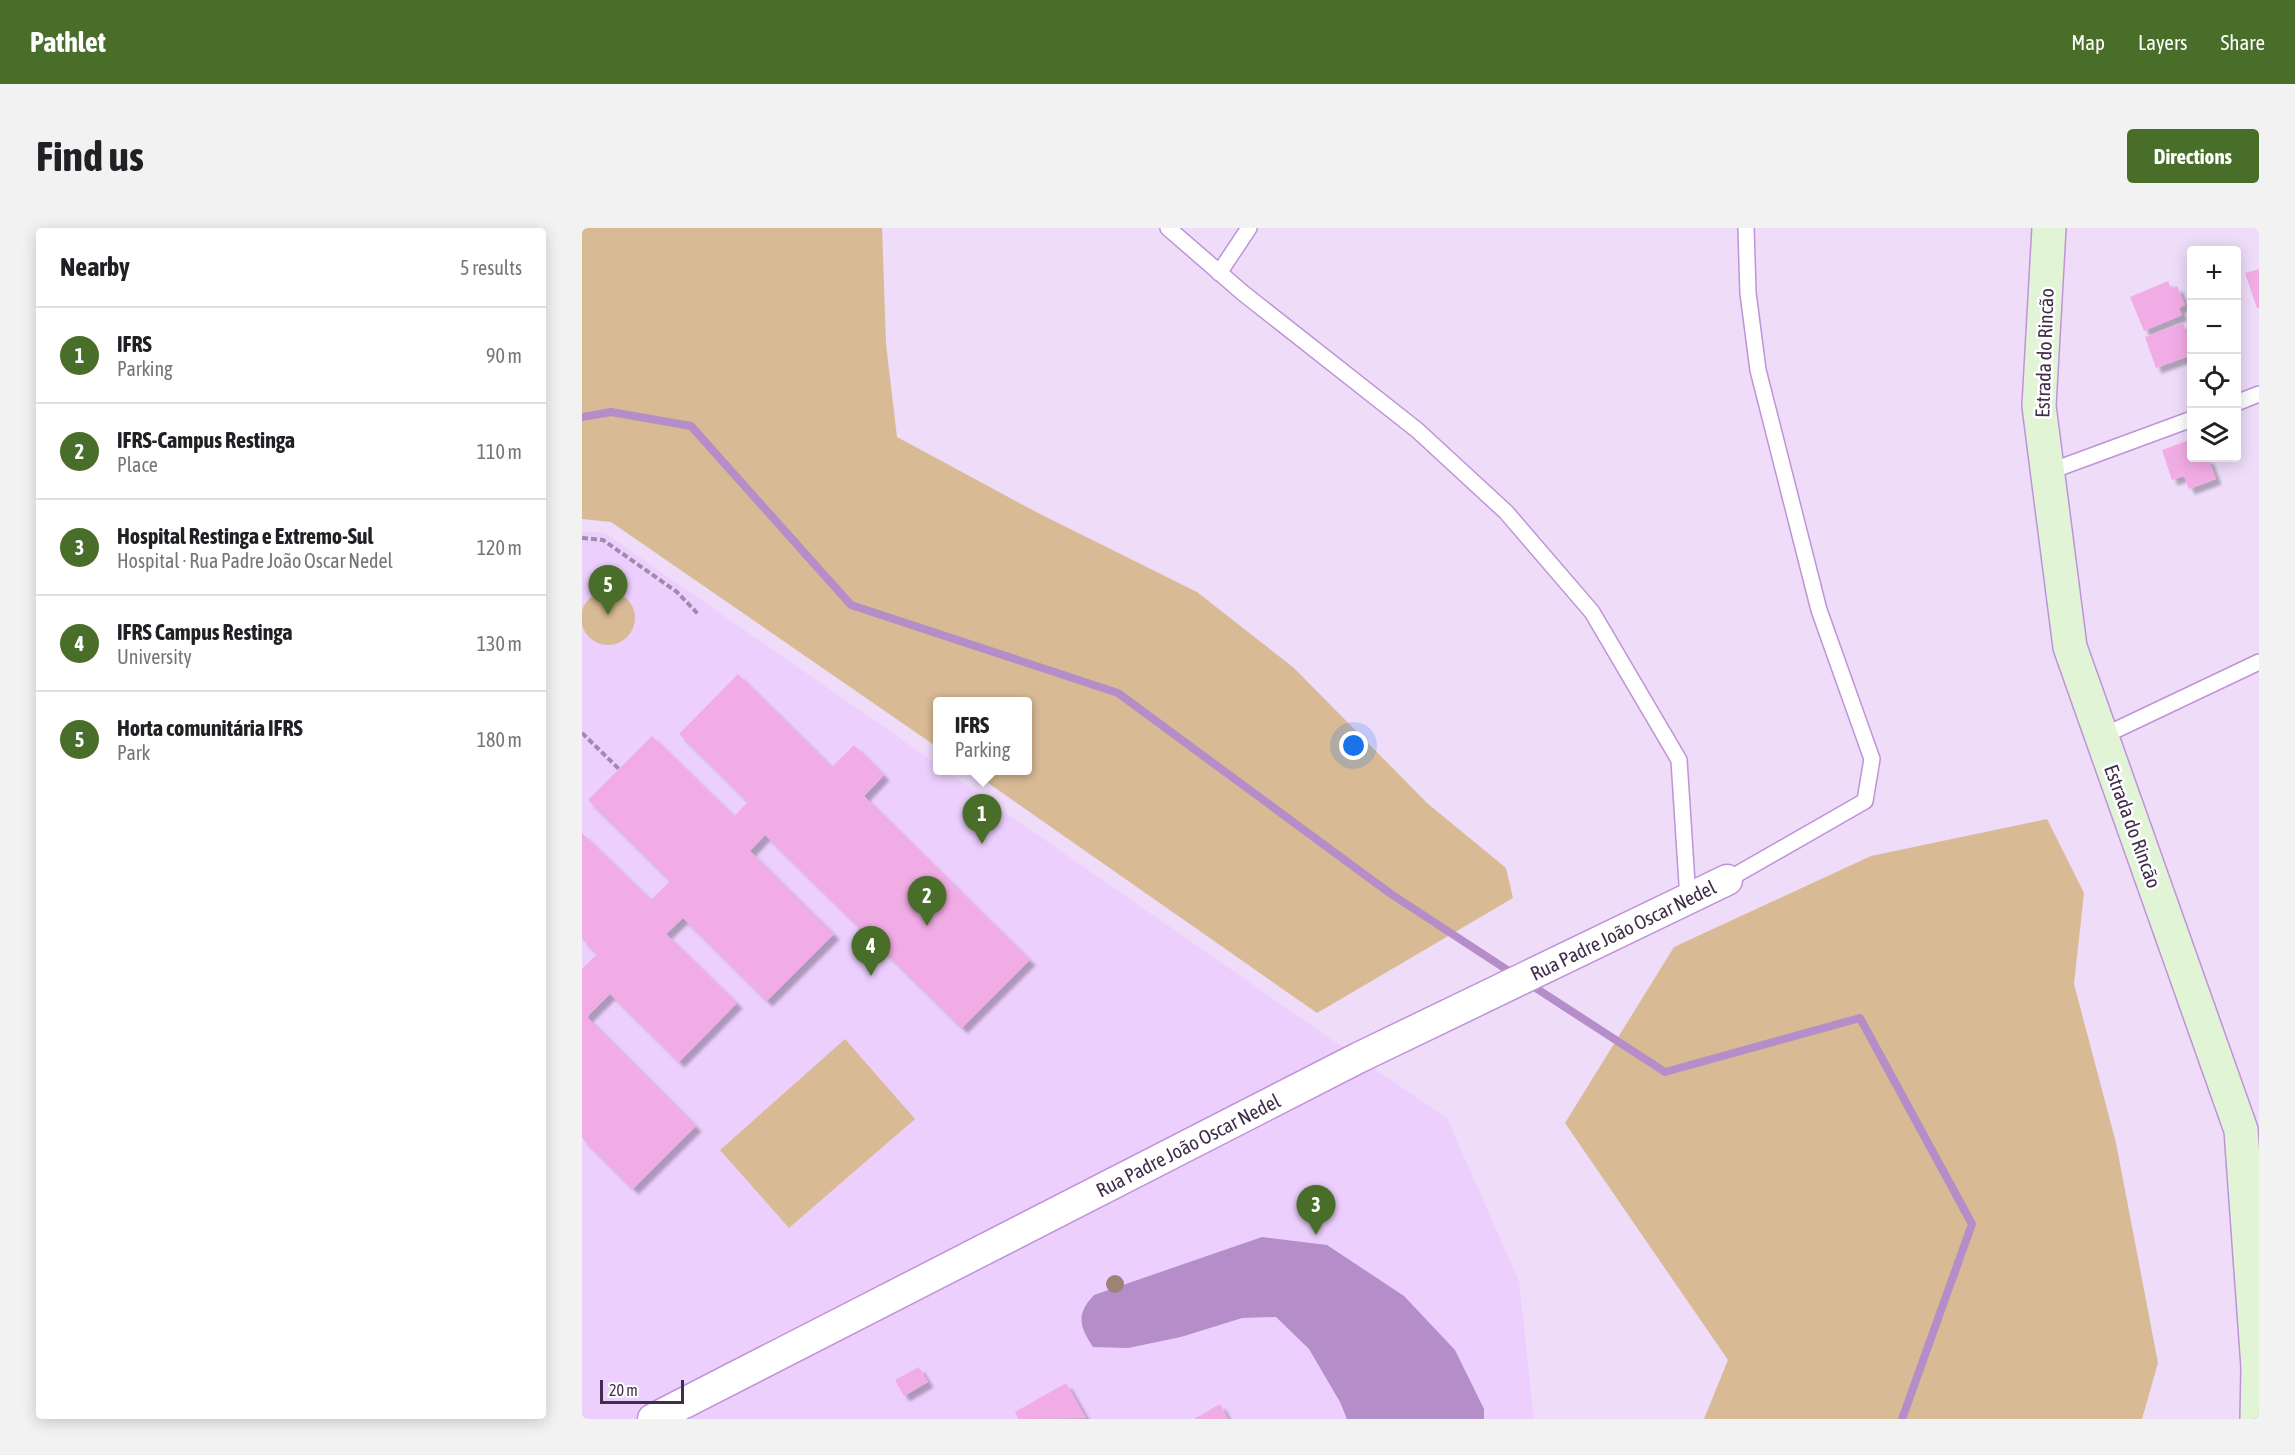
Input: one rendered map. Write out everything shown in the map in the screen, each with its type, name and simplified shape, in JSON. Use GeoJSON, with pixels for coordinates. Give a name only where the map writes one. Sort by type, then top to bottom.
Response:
{"type":"FeatureCollection","features":[{"type":"Feature","properties":{"kind":"street","name":"Estrada do Rincão"},"geometry":{"type":"LineString","coordinates":[[2049,228],[2039,406],[2070,647],[2250,1131],[2258,1366],[2257,1419]]}},
{"type":"Feature","properties":{"kind":"street","name":"Rua Padre João Oscar Nedel"},"geometry":{"type":"LineString","coordinates":[[653,1419],[1347,1064],[1727,880]]}},
{"type":"Feature","properties":{"kind":"lane"},"geometry":{"type":"LineString","coordinates":[[1168,228],[1219,273],[1425,437],[1506,512],[1592,612],[1679,760],[1688,899]]}},
{"type":"Feature","properties":{"kind":"lane"},"geometry":{"type":"LineString","coordinates":[[1219,273],[1248,228]]}},
{"type":"Feature","properties":{"kind":"lane"},"geometry":{"type":"LineString","coordinates":[[1727,880],[1864,801],[1872,759],[1820,610],[1763,393],[1748,293],[1746,228]]}},
{"type":"Feature","properties":{"kind":"lane"},"geometry":{"type":"LineString","coordinates":[[2241,400],[2259,394]]}},
{"type":"Feature","properties":{"kind":"lane"},"geometry":{"type":"LineString","coordinates":[[2048,472],[2187,421]]}},
{"type":"Feature","properties":{"kind":"lane"},"geometry":{"type":"LineString","coordinates":[[2102,737],[2259,662]]}},
{"type":"Feature","properties":{"kind":"path"},"geometry":{"type":"LineString","coordinates":[[582,538],[603,540],[678,592],[699,615]]}},
{"type":"Feature","properties":{"kind":"path"},"geometry":{"type":"LineString","coordinates":[[582,733],[619,769]]}},
{"type":"Feature","properties":{"kind":"shaded area"},"geometry":{"type":"Polygon","coordinates":[[[582,228],[882,228],[886,344],[897,437],[1038,513],[1197,592],[1294,668],[1427,803],[1506,868],[1513,898],[1317,1013],[977,775],[1032,775],[1032,697],[933,697],[933,744],[611,522],[582,519],[582,228]]]}},
{"type":"Feature","properties":{"kind":"shaded area"},"geometry":{"type":"Polygon","coordinates":[[[582,531],[605,533],[933,761],[933,775],[952,775],[1447,1118],[1519,1281],[1534,1419],[582,1419],[582,531]]]}},
{"type":"Feature","properties":{"kind":"shaded area"},"geometry":{"type":"Polygon","coordinates":[[[608,591],[618,593],[627,599],[633,608],[635,618],[633,628],[627,637],[618,643],[608,645],[598,643],[589,637],[583,628],[581,618],[583,608],[589,599],[598,593],[608,591]]]}},
{"type":"Feature","properties":{"kind":"shaded area"},"geometry":{"type":"Polygon","coordinates":[[[2047,819],[2084,893],[2074,984],[2116,1143],[2158,1363],[2142,1419],[1704,1419],[1728,1360],[1565,1123],[1674,947],[1871,856],[2047,819]]]}},
{"type":"Feature","properties":{"kind":"shaded area"},"geometry":{"type":"Polygon","coordinates":[[[845,1039],[915,1119],[789,1228],[720,1150],[845,1039]]]}},
{"type":"Feature","properties":{"kind":"shaded area"},"geometry":{"type":"Polygon","coordinates":[[[1262,1237],[1327,1245],[1404,1296],[1455,1350],[1484,1409],[1484,1419],[1347,1419],[1340,1402],[1309,1349],[1276,1317],[1242,1318],[1181,1337],[1128,1348],[1093,1347],[1088,1340],[1082,1326],[1082,1314],[1094,1295],[1262,1237]]]}},
{"type":"Feature","properties":{"kind":"building"},"geometry":{"type":"Polygon","coordinates":[[[2259,269],[2259,308],[2257,308],[2245,273],[2259,269]]]}},
{"type":"Feature","properties":{"kind":"building"},"geometry":{"type":"Polygon","coordinates":[[[2168,281],[2171,289],[2177,286],[2185,305],[2179,308],[2182,315],[2144,331],[2130,297],[2168,281]]]}},
{"type":"Feature","properties":{"kind":"building"},"geometry":{"type":"Polygon","coordinates":[[[2183,323],[2187,334],[2187,357],[2156,368],[2145,337],[2183,323]]]}},
{"type":"Feature","properties":{"kind":"building"},"geometry":{"type":"Polygon","coordinates":[[[2187,441],[2187,462],[2210,462],[2216,479],[2189,489],[2184,476],[2172,480],[2162,450],[2187,441]]]}},
{"type":"Feature","properties":{"kind":"building"},"geometry":{"type":"Polygon","coordinates":[[[738,674],[832,767],[854,745],[884,775],[864,796],[1030,960],[962,1028],[765,835],[750,851],[834,934],[767,1001],[683,918],[666,934],[737,1003],[679,1062],[610,994],[587,1017],[696,1126],[633,1189],[582,1138],[582,969],[597,954],[582,939],[582,833],[651,900],[670,881],[588,800],[652,736],[734,816],[748,802],[679,734],[738,674]]]}},
{"type":"Feature","properties":{"kind":"building"},"geometry":{"type":"Polygon","coordinates":[[[919,1367],[928,1382],[904,1396],[895,1380],[919,1367]]]}},
{"type":"Feature","properties":{"kind":"building"},"geometry":{"type":"Polygon","coordinates":[[[1066,1383],[1086,1418],[1018,1419],[1015,1412],[1066,1383]]]}},
{"type":"Feature","properties":{"kind":"building"},"geometry":{"type":"Polygon","coordinates":[[[1220,1404],[1228,1419],[1194,1419],[1220,1404]]]}},
{"type":"Feature","properties":{"kind":"waterway"},"geometry":{"type":"LineString","coordinates":[[582,417],[611,412],[691,426],[851,605],[1118,693],[1391,894],[1515,975]]}},
{"type":"Feature","properties":{"kind":"waterway"},"geometry":{"type":"LineString","coordinates":[[1528,983],[1665,1072],[1860,1018],[1972,1224],[1902,1419]]}},
{"type":"Feature","properties":{"kind":"place","name":"Horta comunitária IFRS"},"geometry":{"type":"Point","coordinates":[608,615]}},
{"type":"Feature","properties":{"kind":"place","name":"IFRS"},"geometry":{"type":"Point","coordinates":[982,844]}},
{"type":"Feature","properties":{"kind":"place","name":"IFRS-Campus Restinga"},"geometry":{"type":"Point","coordinates":[927,926]}},
{"type":"Feature","properties":{"kind":"place","name":"IFRS Campus Restinga"},"geometry":{"type":"Point","coordinates":[871,976]}},
{"type":"Feature","properties":{"kind":"place","name":"Hospital Restinga e Extremo-Sul"},"geometry":{"type":"Point","coordinates":[1316,1235]}}]}
